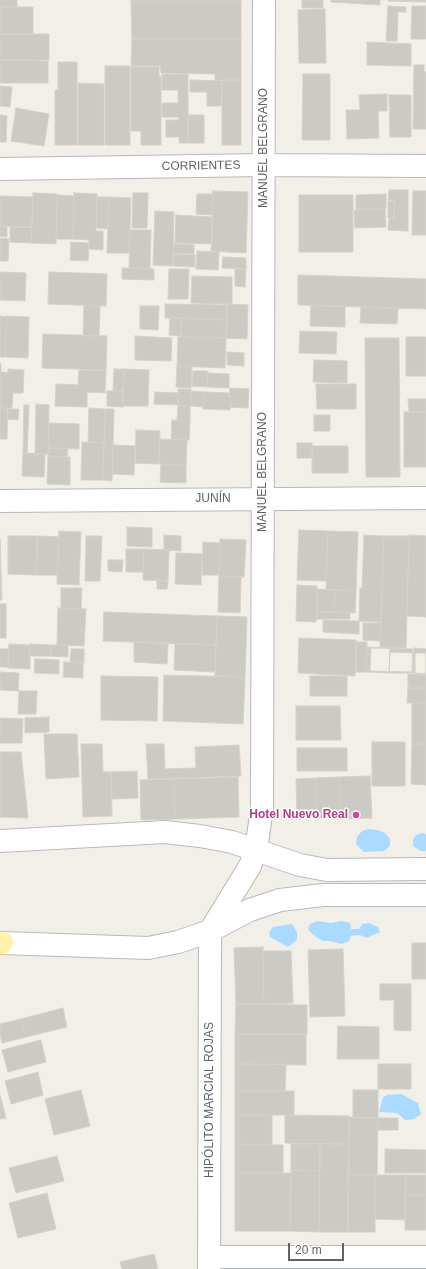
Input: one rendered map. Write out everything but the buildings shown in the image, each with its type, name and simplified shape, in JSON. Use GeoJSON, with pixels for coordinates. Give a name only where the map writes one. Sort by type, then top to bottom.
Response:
{"type":"FeatureCollection","features":[{"type":"Feature","properties":{"kind":"street","name":"MANUEL BELGRANO"},"geometry":{"type":"LineString","coordinates":[[210,931],[250,866],[256,850],[262,808],[264,0]]}},
{"type":"Feature","properties":{"kind":"street","name":"CORRIENTES"},"geometry":{"type":"LineString","coordinates":[[0,170],[264,165],[426,166]]}},
{"type":"Feature","properties":{"kind":"street","name":"JUNÍN"},"geometry":{"type":"LineString","coordinates":[[0,500],[426,498]]}},
{"type":"Feature","properties":{"kind":"street"},"geometry":{"type":"LineString","coordinates":[[0,842],[164,832],[200,836],[232,842],[300,865],[327,870],[426,869]]}},
{"type":"Feature","properties":{"kind":"street"},"geometry":{"type":"LineString","coordinates":[[345,870],[347,895]]}},
{"type":"Feature","properties":{"kind":"street"},"geometry":{"type":"LineString","coordinates":[[1,943],[148,948],[178,942],[210,931],[250,910],[280,900],[323,895],[426,895]]}},
{"type":"Feature","properties":{"kind":"street","name":"HIPÓLITO MARCIAL ROJAS"},"geometry":{"type":"LineString","coordinates":[[209,1263],[210,931]]}},
{"type":"Feature","properties":{"kind":"street"},"geometry":{"type":"LineString","coordinates":[[209,1263],[426,1257]]}},
{"type":"Feature","properties":{"kind":"water"},"geometry":{"type":"Polygon","coordinates":[[[369,829],[378,830],[385,833],[390,839],[390,846],[384,851],[364,852],[356,844],[357,837],[362,831],[369,829]]]}},
{"type":"Feature","properties":{"kind":"water"},"geometry":{"type":"Polygon","coordinates":[[[422,833],[426,834],[426,851],[421,851],[413,846],[413,840],[416,835],[422,833]]]}},
{"type":"Feature","properties":{"kind":"water"},"geometry":{"type":"Polygon","coordinates":[[[317,921],[331,923],[341,921],[350,923],[351,929],[359,929],[362,924],[369,923],[378,927],[380,932],[366,938],[360,935],[351,936],[349,941],[341,944],[323,941],[308,930],[310,924],[317,921]]]}},
{"type":"Feature","properties":{"kind":"water"},"geometry":{"type":"Polygon","coordinates":[[[292,924],[297,932],[297,940],[288,947],[270,937],[269,932],[273,927],[292,924]]]}},
{"type":"Feature","properties":{"kind":"water"},"geometry":{"type":"Polygon","coordinates":[[[401,1094],[418,1103],[421,1114],[414,1119],[405,1120],[397,1113],[379,1112],[383,1097],[387,1095],[401,1094]]]}},
{"type":"Feature","properties":{"kind":"place","name":"Hotel Nuevo Real"},"geometry":{"type":"Point","coordinates":[356,815]}}]}
